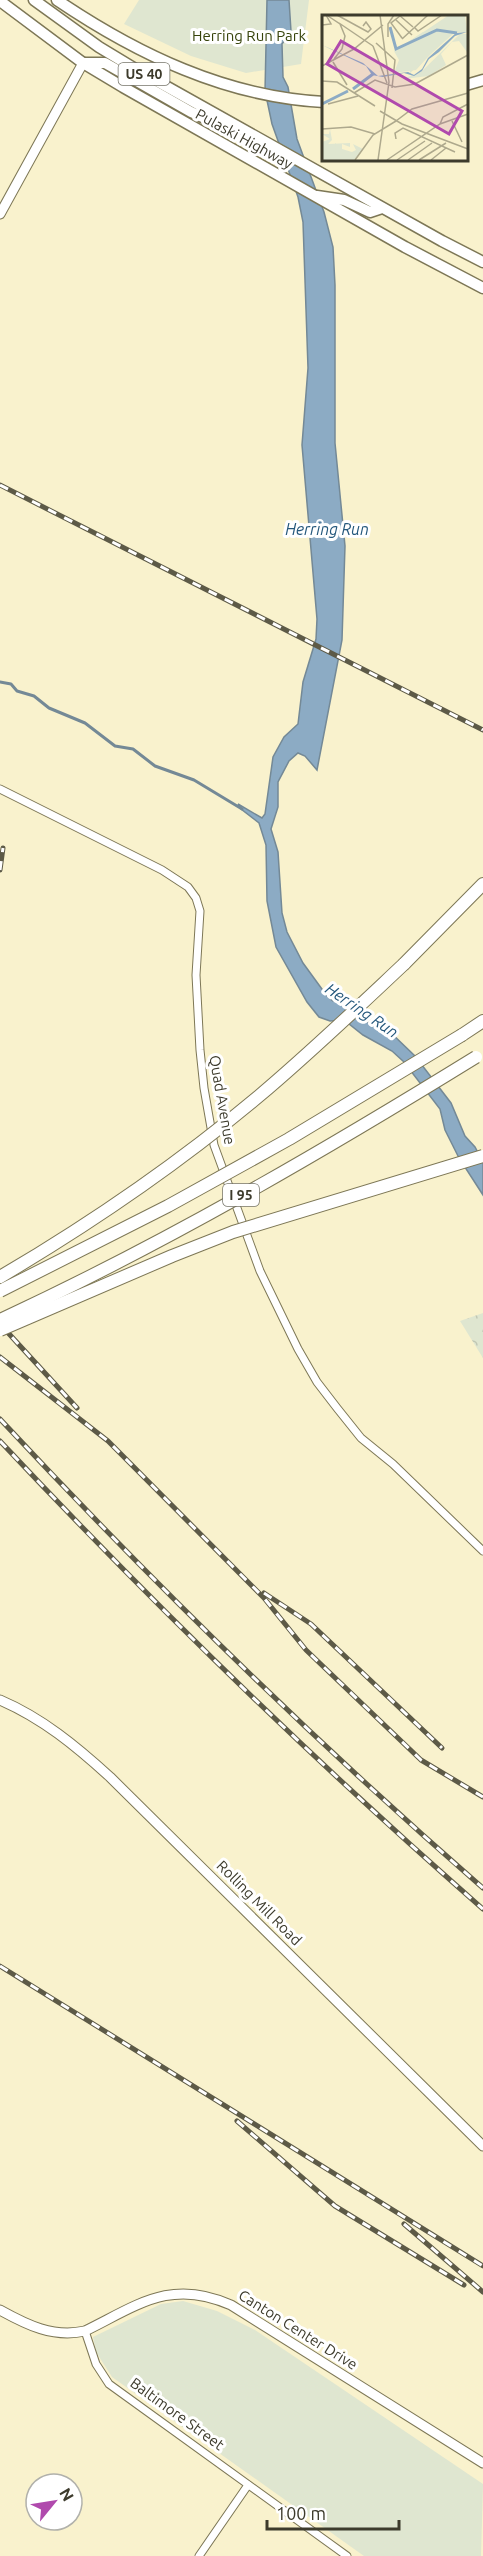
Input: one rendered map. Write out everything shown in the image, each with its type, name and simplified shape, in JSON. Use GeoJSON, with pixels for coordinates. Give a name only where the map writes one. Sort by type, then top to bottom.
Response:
{"type":"FeatureCollection","features":[{"type":"Feature","properties":{"kind":"highway"},"geometry":{"type":"LineString","coordinates":[[0,1276],[65,1236],[192,1148],[283,1075],[404,964],[483,884]]}},
{"type":"Feature","properties":{"kind":"highway","name":"I 95"},"geometry":{"type":"LineString","coordinates":[[0,1291],[168,1206],[289,1139],[483,1021]]}},
{"type":"Feature","properties":{"kind":"highway","name":"I 95"},"geometry":{"type":"LineString","coordinates":[[0,1320],[88,1278],[201,1218],[369,1122],[479,1055]]}},
{"type":"Feature","properties":{"kind":"highway"},"geometry":{"type":"LineString","coordinates":[[0,1330],[233,1232],[483,1156]]}},
{"type":"Feature","properties":{"kind":"main road","name":"Pulaski Highway"},"geometry":{"type":"LineString","coordinates":[[34,0],[137,70],[483,262]]}},
{"type":"Feature","properties":{"kind":"main road"},"geometry":{"type":"LineString","coordinates":[[57,0],[140,49],[196,75],[234,88],[268,96],[322,101]]}},
{"type":"Feature","properties":{"kind":"main road","name":"Pulaski Highway"},"geometry":{"type":"LineString","coordinates":[[0,1],[83,63],[282,178],[483,288]]}},
{"type":"Feature","properties":{"kind":"main road"},"geometry":{"type":"LineString","coordinates":[[83,63],[105,63],[191,112],[222,127],[260,139]]}},
{"type":"Feature","properties":{"kind":"main road"},"geometry":{"type":"LineString","coordinates":[[468,84],[483,80]]}},
{"type":"Feature","properties":{"kind":"main road"},"geometry":{"type":"LineString","coordinates":[[314,195],[332,197],[370,212],[382,208]]}},
{"type":"Feature","properties":{"kind":"street"},"geometry":{"type":"LineString","coordinates":[[0,214],[83,63]]}},
{"type":"Feature","properties":{"kind":"street","name":"Quad Avenue"},"geometry":{"type":"LineString","coordinates":[[0,789],[162,870],[180,880],[193,892],[200,911],[196,975],[200,1050],[213,1135],[232,1198],[260,1271],[298,1349],[317,1382],[337,1408],[361,1438],[393,1464],[483,1551]]}},
{"type":"Feature","properties":{"kind":"street","name":"Rolling Mill Road"},"geometry":{"type":"LineString","coordinates":[[0,1700],[33,1715],[110,1777],[483,2146]]}},
{"type":"Feature","properties":{"kind":"street","name":"Canton Center Drive"},"geometry":{"type":"LineString","coordinates":[[85,2331],[156,2296],[181,2293],[209,2296],[231,2305],[483,2463]]}},
{"type":"Feature","properties":{"kind":"street"},"geometry":{"type":"LineString","coordinates":[[0,2310],[42,2330],[66,2333],[85,2331]]}},
{"type":"Feature","properties":{"kind":"street","name":"Baltimore Street"},"geometry":{"type":"LineString","coordinates":[[85,2331],[96,2364],[109,2384],[347,2556]]}},
{"type":"Feature","properties":{"kind":"street"},"geometry":{"type":"LineString","coordinates":[[199,2556],[248,2485]]}},
{"type":"Feature","properties":{"kind":"green space","name":"Herring Run Park"},"geometry":{"type":"Polygon","coordinates":[[[139,0],[309,0],[301,64],[246,73],[191,56],[124,24],[139,0]]]}},
{"type":"Feature","properties":{"kind":"green space"},"geometry":{"type":"Polygon","coordinates":[[[483,1313],[483,1358],[460,1321],[483,1313]]]}},
{"type":"Feature","properties":{"kind":"green space"},"geometry":{"type":"Polygon","coordinates":[[[183,2301],[217,2311],[255,2330],[483,2484],[481,2556],[364,2556],[112,2377],[96,2352],[93,2337],[161,2304],[183,2301]]]}},
{"type":"Feature","properties":{"kind":"water","name":"Herring Run"},"geometry":{"type":"Polygon","coordinates":[[[267,0],[289,0],[291,31],[282,44],[283,77],[288,87],[297,139],[324,212],[333,247],[335,443],[345,546],[342,640],[317,770],[305,756],[298,753],[289,761],[278,782],[278,807],[271,829],[278,852],[282,913],[287,932],[303,963],[327,996],[333,1001],[344,1004],[350,1011],[375,1027],[391,1033],[415,1056],[451,1103],[465,1136],[475,1147],[483,1162],[483,1195],[459,1158],[445,1130],[440,1109],[404,1062],[392,1051],[363,1035],[344,1020],[330,1021],[319,1017],[307,1002],[276,947],[267,901],[266,845],[259,823],[238,804],[262,818],[265,814],[273,757],[284,737],[298,724],[303,682],[316,639],[317,619],[302,445],[308,368],[303,222],[298,197],[272,124],[265,91],[267,0]]]}},
{"type":"Feature","properties":{"kind":"waterway"},"geometry":{"type":"LineString","coordinates":[[0,682],[11,684],[17,691],[34,696],[49,708],[85,723],[115,746],[133,749],[155,766],[194,780],[242,809]]}},
{"type":"Feature","properties":{"kind":"railway"},"geometry":{"type":"LineString","coordinates":[[0,485],[483,730]]}},
{"type":"Feature","properties":{"kind":"railway"},"geometry":{"type":"LineString","coordinates":[[0,870],[3,848]]}},
{"type":"Feature","properties":{"kind":"railway"},"geometry":{"type":"LineString","coordinates":[[0,1324],[77,1408]]}},
{"type":"Feature","properties":{"kind":"railway"},"geometry":{"type":"LineString","coordinates":[[0,1357],[108,1441],[264,1598],[306,1650],[421,1760],[483,1797]]}},
{"type":"Feature","properties":{"kind":"railway"},"geometry":{"type":"LineString","coordinates":[[0,1419],[116,1541],[236,1660],[358,1776],[483,1888]]}},
{"type":"Feature","properties":{"kind":"railway"},"geometry":{"type":"LineString","coordinates":[[0,1441],[236,1681],[483,1909]]}},
{"type":"Feature","properties":{"kind":"railway"},"geometry":{"type":"LineString","coordinates":[[264,1593],[311,1624],[442,1748]]}},
{"type":"Feature","properties":{"kind":"railway"},"geometry":{"type":"LineString","coordinates":[[0,1966],[483,2266]]}},
{"type":"Feature","properties":{"kind":"railway"},"geometry":{"type":"LineString","coordinates":[[237,2121],[335,2206],[464,2285]]}},
{"type":"Feature","properties":{"kind":"railway"},"geometry":{"type":"LineString","coordinates":[[404,2224],[483,2292]]}}]}
